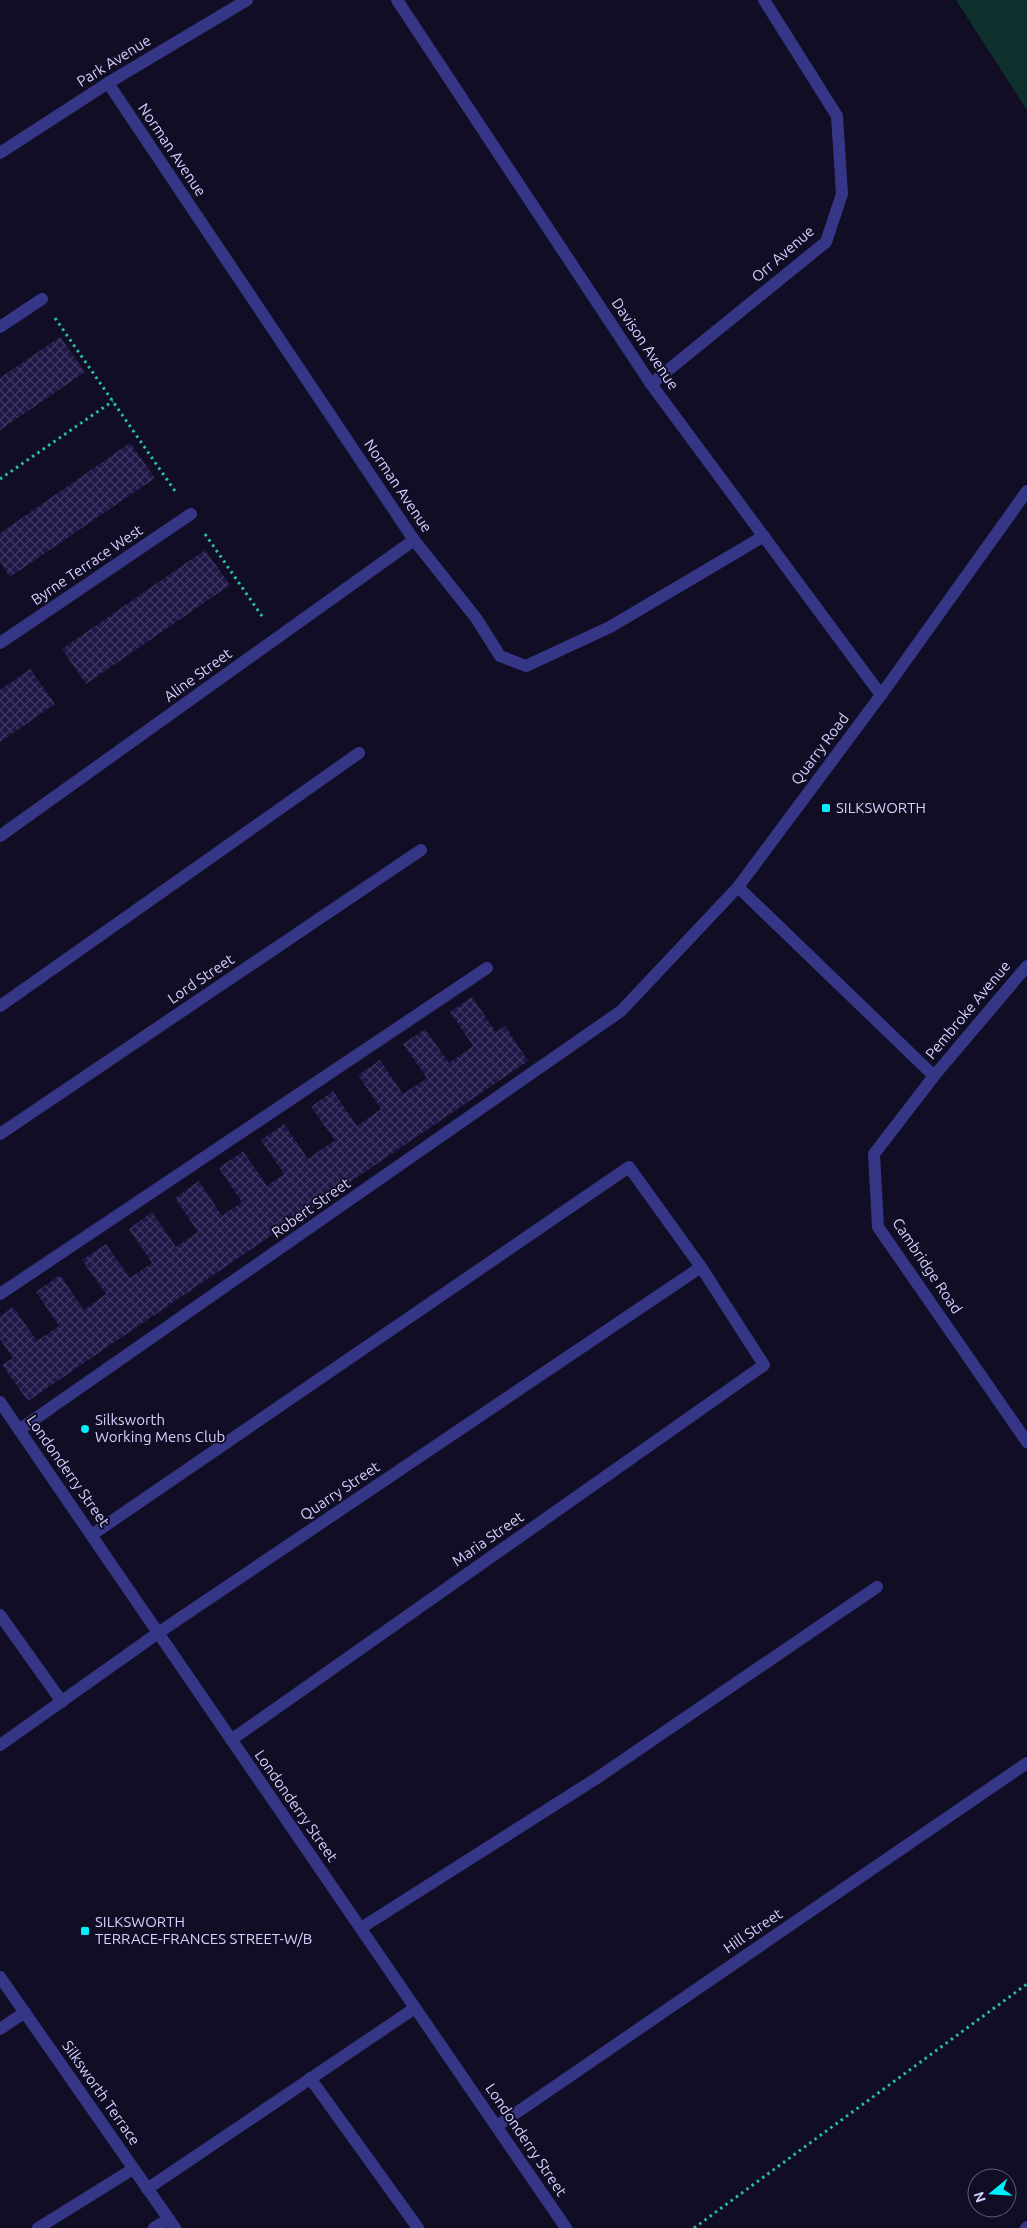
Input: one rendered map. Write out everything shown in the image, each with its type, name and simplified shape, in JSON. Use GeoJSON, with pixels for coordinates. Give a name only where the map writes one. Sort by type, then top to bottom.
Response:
{"type":"FeatureCollection","features":[{"type":"Feature","properties":{"kind":"street","name":"Park Avenue"},"geometry":{"type":"LineString","coordinates":[[0,153],[108,82],[247,0]]}},
{"type":"Feature","properties":{"kind":"street","name":"Davison Avenue"},"geometry":{"type":"LineString","coordinates":[[398,0],[651,384],[881,695]]}},
{"type":"Feature","properties":{"kind":"street","name":"Orr Avenue"},"geometry":{"type":"LineString","coordinates":[[651,384],[826,242],[842,194],[837,116],[764,0]]}},
{"type":"Feature","properties":{"kind":"street","name":"Norman Avenue"},"geometry":{"type":"LineString","coordinates":[[108,82],[414,540],[476,618],[500,656],[526,666],[610,627],[764,536]]}},
{"type":"Feature","properties":{"kind":"street"},"geometry":{"type":"LineString","coordinates":[[0,327],[42,299]]}},
{"type":"Feature","properties":{"kind":"street","name":"Quarry Road"},"geometry":{"type":"LineString","coordinates":[[621,1012],[738,887],[881,695],[1027,491]]}},
{"type":"Feature","properties":{"kind":"street","name":"Byrne Terrace West"},"geometry":{"type":"LineString","coordinates":[[0,643],[191,514]]}},
{"type":"Feature","properties":{"kind":"street","name":"Aline Street"},"geometry":{"type":"LineString","coordinates":[[0,836],[414,540]]}},
{"type":"Feature","properties":{"kind":"street"},"geometry":{"type":"LineString","coordinates":[[0,1006],[359,753]]}},
{"type":"Feature","properties":{"kind":"street","name":"Lord Street"},"geometry":{"type":"LineString","coordinates":[[0,1134],[421,850]]}},
{"type":"Feature","properties":{"kind":"street"},"geometry":{"type":"LineString","coordinates":[[738,887],[934,1076]]}},
{"type":"Feature","properties":{"kind":"street","name":"Pembroke Avenue"},"geometry":{"type":"LineString","coordinates":[[934,1076],[1027,966]]}},
{"type":"Feature","properties":{"kind":"street"},"geometry":{"type":"LineString","coordinates":[[0,1294],[486,968]]}},
{"type":"Feature","properties":{"kind":"street","name":"Robert Street"},"geometry":{"type":"LineString","coordinates":[[19,1430],[621,1012]]}},
{"type":"Feature","properties":{"kind":"street","name":"Cambridge Road"},"geometry":{"type":"LineString","coordinates":[[934,1076],[874,1154],[878,1227],[1027,1442]]}},
{"type":"Feature","properties":{"kind":"street"},"geometry":{"type":"LineString","coordinates":[[92,1534],[629,1167],[701,1267]]}},
{"type":"Feature","properties":{"kind":"street","name":"Maria Street"},"geometry":{"type":"LineString","coordinates":[[231,1740],[764,1365],[701,1267]]}},
{"type":"Feature","properties":{"kind":"street","name":"Quarry Street"},"geometry":{"type":"LineString","coordinates":[[0,1745],[158,1633],[701,1267]]}},
{"type":"Feature","properties":{"kind":"street","name":"Londonderry Street"},"geometry":{"type":"LineString","coordinates":[[0,1402],[566,2228]]}},
{"type":"Feature","properties":{"kind":"street"},"geometry":{"type":"LineString","coordinates":[[361,1928],[597,1778],[877,1587]]}},
{"type":"Feature","properties":{"kind":"street"},"geometry":{"type":"LineString","coordinates":[[0,1615],[62,1702]]}},
{"type":"Feature","properties":{"kind":"street","name":"Hill Street"},"geometry":{"type":"LineString","coordinates":[[497,2126],[1027,1763]]}},
{"type":"Feature","properties":{"kind":"street","name":"Silksworth Terrace"},"geometry":{"type":"LineString","coordinates":[[0,1977],[172,2224]]}},
{"type":"Feature","properties":{"kind":"street"},"geometry":{"type":"LineString","coordinates":[[147,2189],[415,2008]]}},
{"type":"Feature","properties":{"kind":"street"},"geometry":{"type":"LineString","coordinates":[[0,2029],[25,2012]]}},
{"type":"Feature","properties":{"kind":"street"},"geometry":{"type":"LineString","coordinates":[[310,2078],[418,2228]]}},
{"type":"Feature","properties":{"kind":"street"},"geometry":{"type":"LineString","coordinates":[[38,2228],[133,2169]]}},
{"type":"Feature","properties":{"kind":"street"},"geometry":{"type":"LineString","coordinates":[[154,2228],[172,2224]]}},
{"type":"Feature","properties":{"kind":"path"},"geometry":{"type":"LineString","coordinates":[[42,299],[278,638]]}},
{"type":"Feature","properties":{"kind":"path"},"geometry":{"type":"LineString","coordinates":[[0,479],[113,401]]}},
{"type":"Feature","properties":{"kind":"path"},"geometry":{"type":"LineString","coordinates":[[694,2228],[1027,1984]]}},
{"type":"Feature","properties":{"kind":"green space"},"geometry":{"type":"Polygon","coordinates":[[[956,0],[1027,0],[1027,110],[956,0]]]}},
{"type":"Feature","properties":{"kind":"building"},"geometry":{"type":"Polygon","coordinates":[[[60,337],[85,372],[0,430],[0,378],[60,337]]]}},
{"type":"Feature","properties":{"kind":"building"},"geometry":{"type":"Polygon","coordinates":[[[130,443],[155,478],[10,577],[0,562],[0,533],[130,443]]]}},
{"type":"Feature","properties":{"kind":"building"},"geometry":{"type":"Polygon","coordinates":[[[205,550],[230,585],[86,684],[62,649],[205,550]]]}},
{"type":"Feature","properties":{"kind":"building"},"geometry":{"type":"Polygon","coordinates":[[[30,669],[55,704],[0,742],[0,690],[30,669]]]}},
{"type":"Feature","properties":{"kind":"building"},"geometry":{"type":"Polygon","coordinates":[[[472,997],[496,1032],[505,1026],[528,1061],[28,1401],[2,1365],[13,1358],[0,1339],[0,1316],[13,1307],[37,1341],[59,1326],[36,1292],[60,1275],[84,1310],[106,1294],[82,1260],[106,1244],[130,1278],[152,1263],[129,1229],[152,1212],[176,1247],[198,1232],[175,1198],[199,1181],[222,1216],[242,1202],[219,1168],[243,1151],[267,1186],[284,1174],[261,1140],[284,1124],[308,1159],[335,1140],[311,1107],[333,1091],[357,1126],[381,1109],[358,1075],[380,1060],[403,1094],[427,1078],[403,1044],[425,1029],[449,1063],[473,1046],[450,1012],[472,997]]]}},
{"type":"Feature","properties":{"kind":"place","name":"SILKSWORTH"},"geometry":{"type":"Point","coordinates":[826,808]}},
{"type":"Feature","properties":{"kind":"place","name":"Silksworth Working Mens Club"},"geometry":{"type":"Point","coordinates":[85,1429]}},
{"type":"Feature","properties":{"kind":"place","name":"SILKSWORTH TERRACE-FRANCES STREET-W/B"},"geometry":{"type":"Point","coordinates":[85,1931]}}]}
